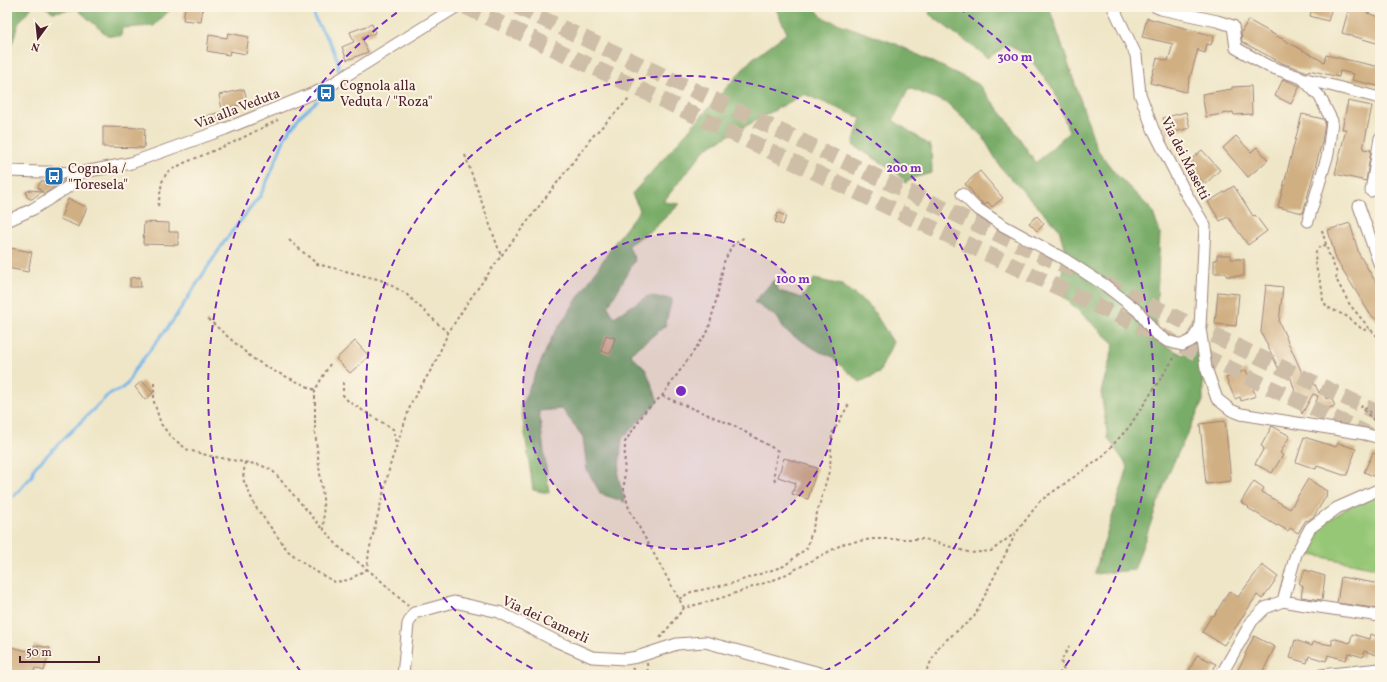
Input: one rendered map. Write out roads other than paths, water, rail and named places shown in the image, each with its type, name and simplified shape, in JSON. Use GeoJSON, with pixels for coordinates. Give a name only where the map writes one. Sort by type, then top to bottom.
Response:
{"type":"FeatureCollection","features":[{"type":"Feature","properties":{"kind":"street","name":"Via alla Veduta"},"geometry":{"type":"LineString","coordinates":[[7,171],[79,172],[131,163],[310,96],[326,88],[456,7]]}},
{"type":"Feature","properties":{"kind":"street","name":"Via dei Masetti"},"geometry":{"type":"LineString","coordinates":[[1113,7],[1136,55],[1140,94],[1153,129],[1184,190],[1205,226],[1200,328],[1206,368],[1217,399],[1231,410],[1241,414],[1365,434],[1380,438]]}},
{"type":"Feature","properties":{"kind":"street"},"geometry":{"type":"LineString","coordinates":[[1158,8],[1233,26],[1236,48],[1268,66],[1302,78],[1380,98]]}},
{"type":"Feature","properties":{"kind":"street"},"geometry":{"type":"LineString","coordinates":[[1302,78],[1320,97],[1332,121],[1328,154],[1308,220]]}},
{"type":"Feature","properties":{"kind":"street"},"geometry":{"type":"LineString","coordinates":[[1372,191],[1380,138]]}},
{"type":"Feature","properties":{"kind":"street"},"geometry":{"type":"LineString","coordinates":[[7,221],[32,209],[68,187],[79,172]]}},
{"type":"Feature","properties":{"kind":"street"},"geometry":{"type":"LineString","coordinates":[[962,194],[975,207],[1002,225],[1064,259],[1106,286],[1138,311],[1155,333],[1167,341],[1182,345],[1192,340],[1200,328]]}},
{"type":"Feature","properties":{"kind":"street"},"geometry":{"type":"LineString","coordinates":[[1359,206],[1380,266]]}},
{"type":"Feature","properties":{"kind":"street"},"geometry":{"type":"LineString","coordinates":[[1282,600],[1296,554],[1310,528],[1337,508],[1380,489]]}},
{"type":"Feature","properties":{"kind":"street"},"geometry":{"type":"LineString","coordinates":[[1221,675],[1252,621],[1265,608],[1282,600],[1380,616]]}},
{"type":"Feature","properties":{"kind":"street","name":"Via dei Camerli"},"geometry":{"type":"LineString","coordinates":[[403,675],[408,624],[414,612],[454,602],[499,612],[556,641],[592,657],[626,659],[638,657],[677,644],[705,642],[827,675]]}},
{"type":"Feature","properties":{"kind":"street"},"geometry":{"type":"LineString","coordinates":[[1321,675],[1380,669]]}},
{"type":"Feature","properties":{"kind":"waterway"},"geometry":{"type":"LineString","coordinates":[[313,7],[315,19],[331,44],[338,61],[338,70]]}},
{"type":"Feature","properties":{"kind":"waterway"},"geometry":{"type":"LineString","coordinates":[[14,496],[32,476],[34,468],[106,397],[111,393],[120,390],[128,383],[133,372],[172,322],[224,242],[260,196],[286,135],[300,116],[317,101]]}},
{"type":"Feature","properties":{"kind":"tunnel"},"geometry":{"type":"LineString","coordinates":[[466,7],[1370,435]]}},
{"type":"Feature","properties":{"kind":"tunnel"},"geometry":{"type":"LineString","coordinates":[[518,7],[1080,273]]}},
{"type":"Feature","properties":{"kind":"tunnel"},"geometry":{"type":"LineString","coordinates":[[1105,284],[1380,414]]}},
{"type":"Feature","properties":{"kind":"place","name":"Cognola alla Veduta / \"Roza\""},"geometry":{"type":"Point","coordinates":[326,93]}},
{"type":"Feature","properties":{"kind":"place","name":"Cognola / \"Toresela\""},"geometry":{"type":"Point","coordinates":[54,176]}}]}
